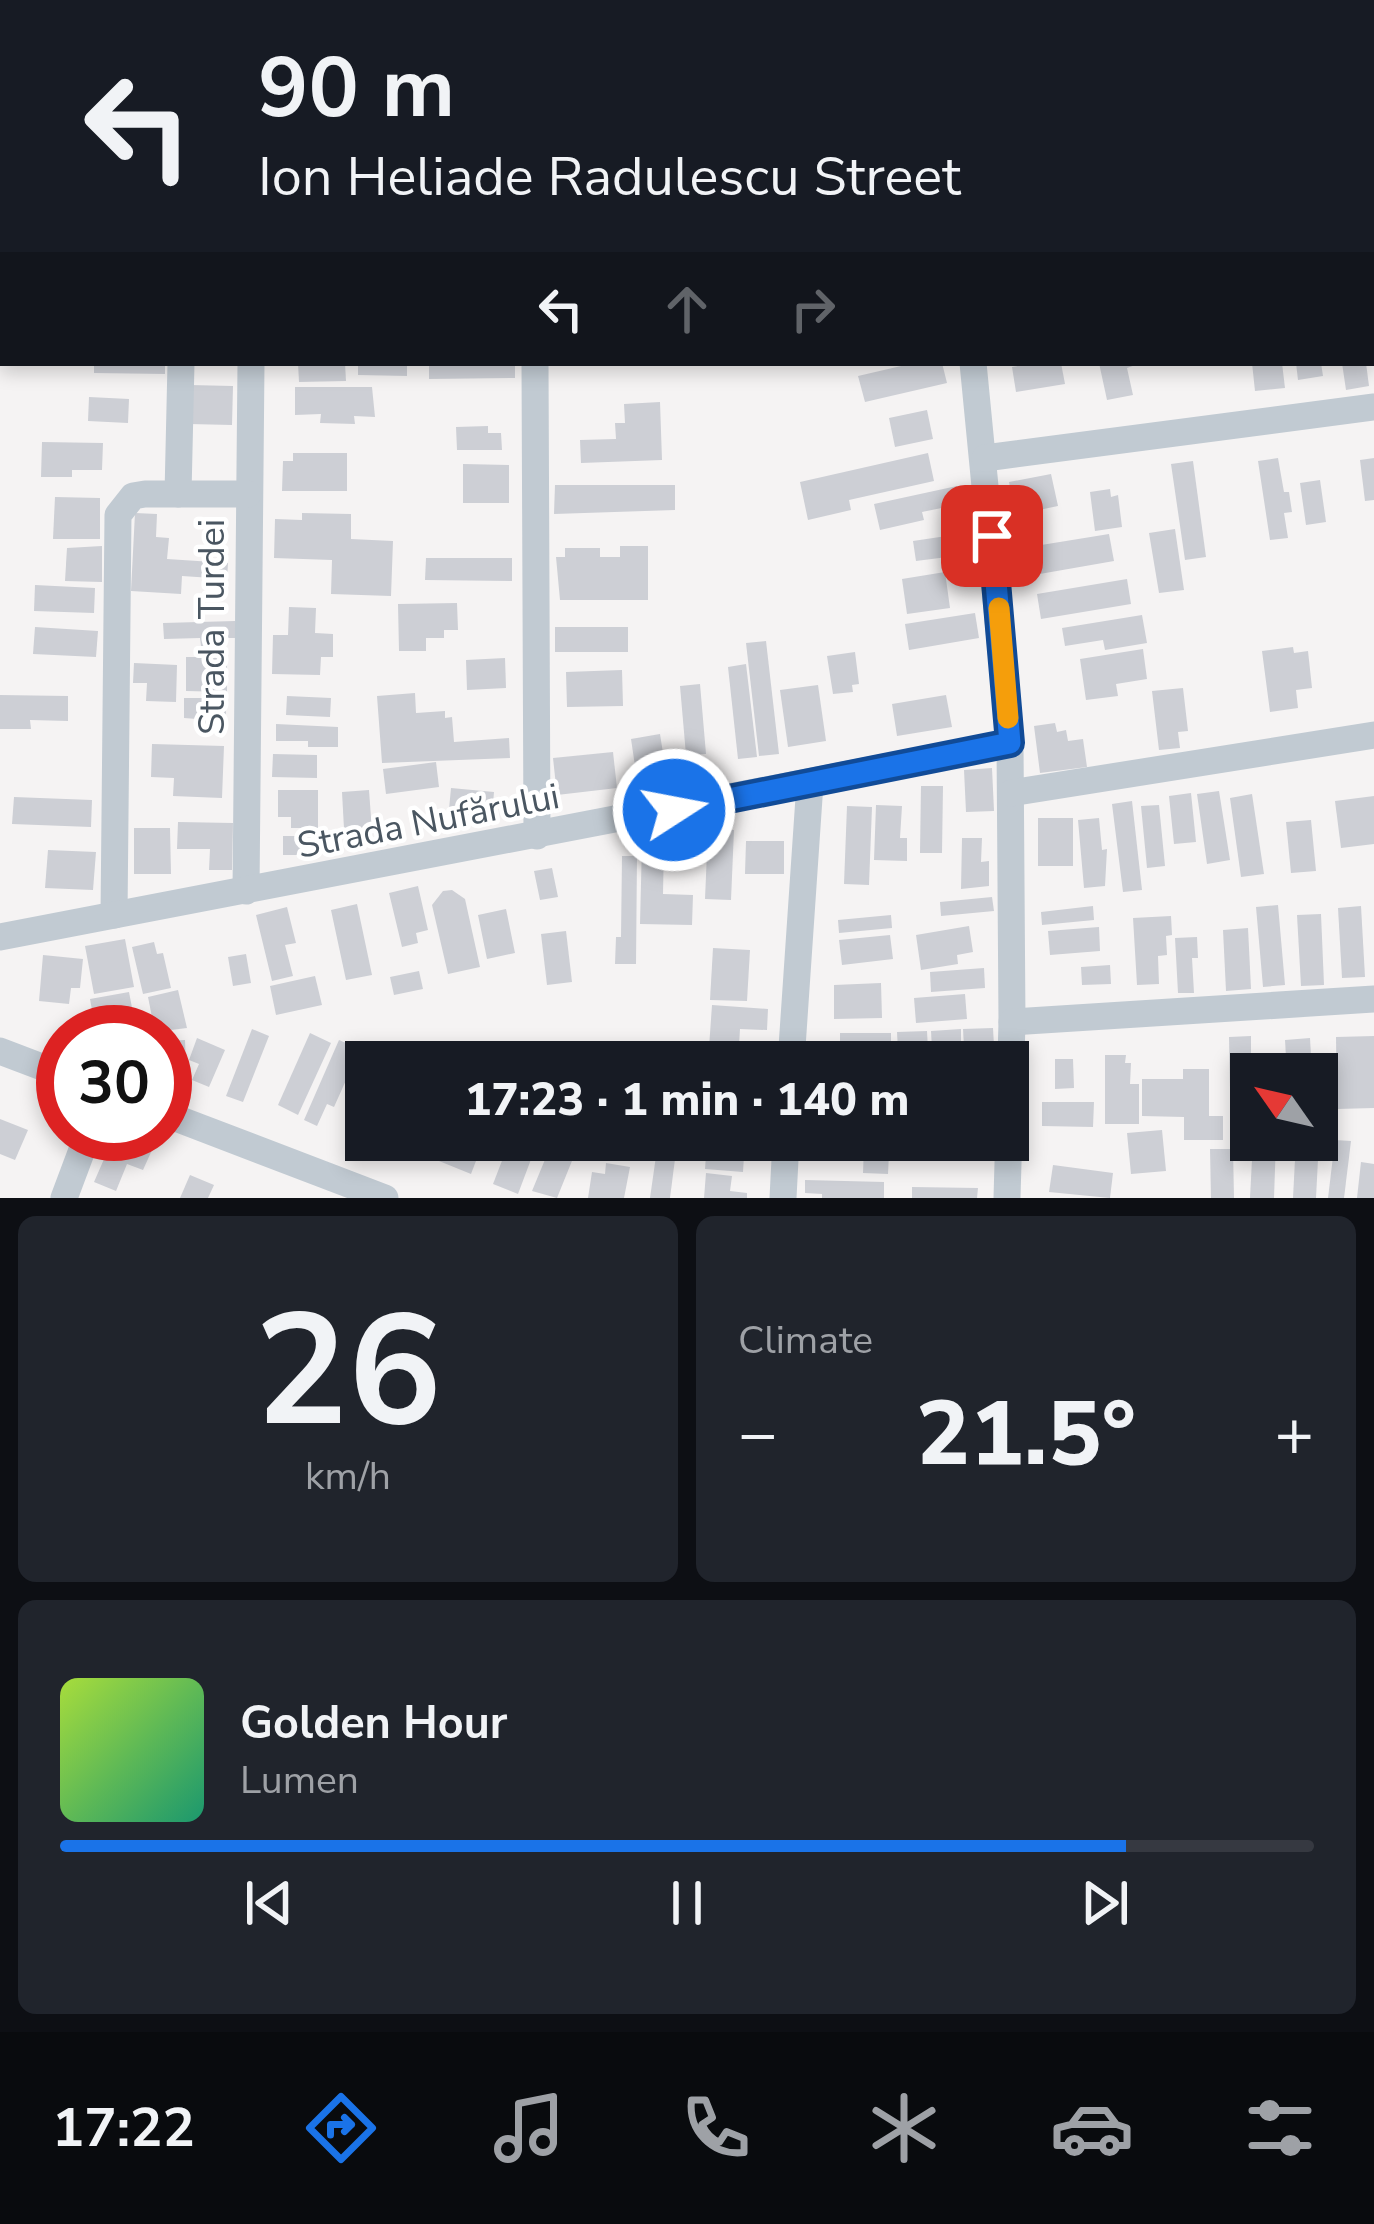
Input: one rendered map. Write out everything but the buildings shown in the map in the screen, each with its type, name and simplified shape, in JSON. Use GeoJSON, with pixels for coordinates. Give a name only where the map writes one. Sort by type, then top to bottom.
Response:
{"type":"FeatureCollection","features":[{"type":"Feature","properties":{"kind":"street"},"geometry":{"type":"LineString","coordinates":[[178,494],[181,366]]}},
{"type":"Feature","properties":{"kind":"street","name":"Strada Turdei"},"geometry":{"type":"LineString","coordinates":[[246,891],[251,366]]}},
{"type":"Feature","properties":{"kind":"street"},"geometry":{"type":"LineString","coordinates":[[535,366],[537,836]]}},
{"type":"Feature","properties":{"kind":"street"},"geometry":{"type":"LineString","coordinates":[[973,366],[1010,743],[1012,1022],[1007,1198]]}},
{"type":"Feature","properties":{"kind":"street"},"geometry":{"type":"LineString","coordinates":[[985,458],[1374,406]]}},
{"type":"Feature","properties":{"kind":"street"},"geometry":{"type":"LineString","coordinates":[[114,915],[115,529],[133,496],[248,494]]}},
{"type":"Feature","properties":{"kind":"street"},"geometry":{"type":"LineString","coordinates":[[1011,793],[1374,735]]}},
{"type":"Feature","properties":{"kind":"street","name":"Strada Nufărului"},"geometry":{"type":"LineString","coordinates":[[0,937],[1010,743]]}},
{"type":"Feature","properties":{"kind":"street"},"geometry":{"type":"LineString","coordinates":[[792,1041],[810,784]]}},
{"type":"Feature","properties":{"kind":"street"},"geometry":{"type":"LineString","coordinates":[[1012,1022],[1374,999]]}},
{"type":"Feature","properties":{"kind":"street"},"geometry":{"type":"LineString","coordinates":[[0,1051],[36,1065]]}},
{"type":"Feature","properties":{"kind":"street"},"geometry":{"type":"LineString","coordinates":[[192,1124],[385,1198]]}},
{"type":"Feature","properties":{"kind":"street"},"geometry":{"type":"LineString","coordinates":[[64,1198],[78,1161]]}},
{"type":"Feature","properties":{"kind":"street"},"geometry":{"type":"LineString","coordinates":[[782,1198],[785,1161]]}},
{"type":"Feature","properties":{"kind":"slow traffic"},"geometry":{"type":"LineString","coordinates":[[999,608],[1008,718]]}},
{"type":"Feature","properties":{"kind":"route"},"geometry":{"type":"LineString","coordinates":[[674,810],[1010,743],[992,536]]}}]}
